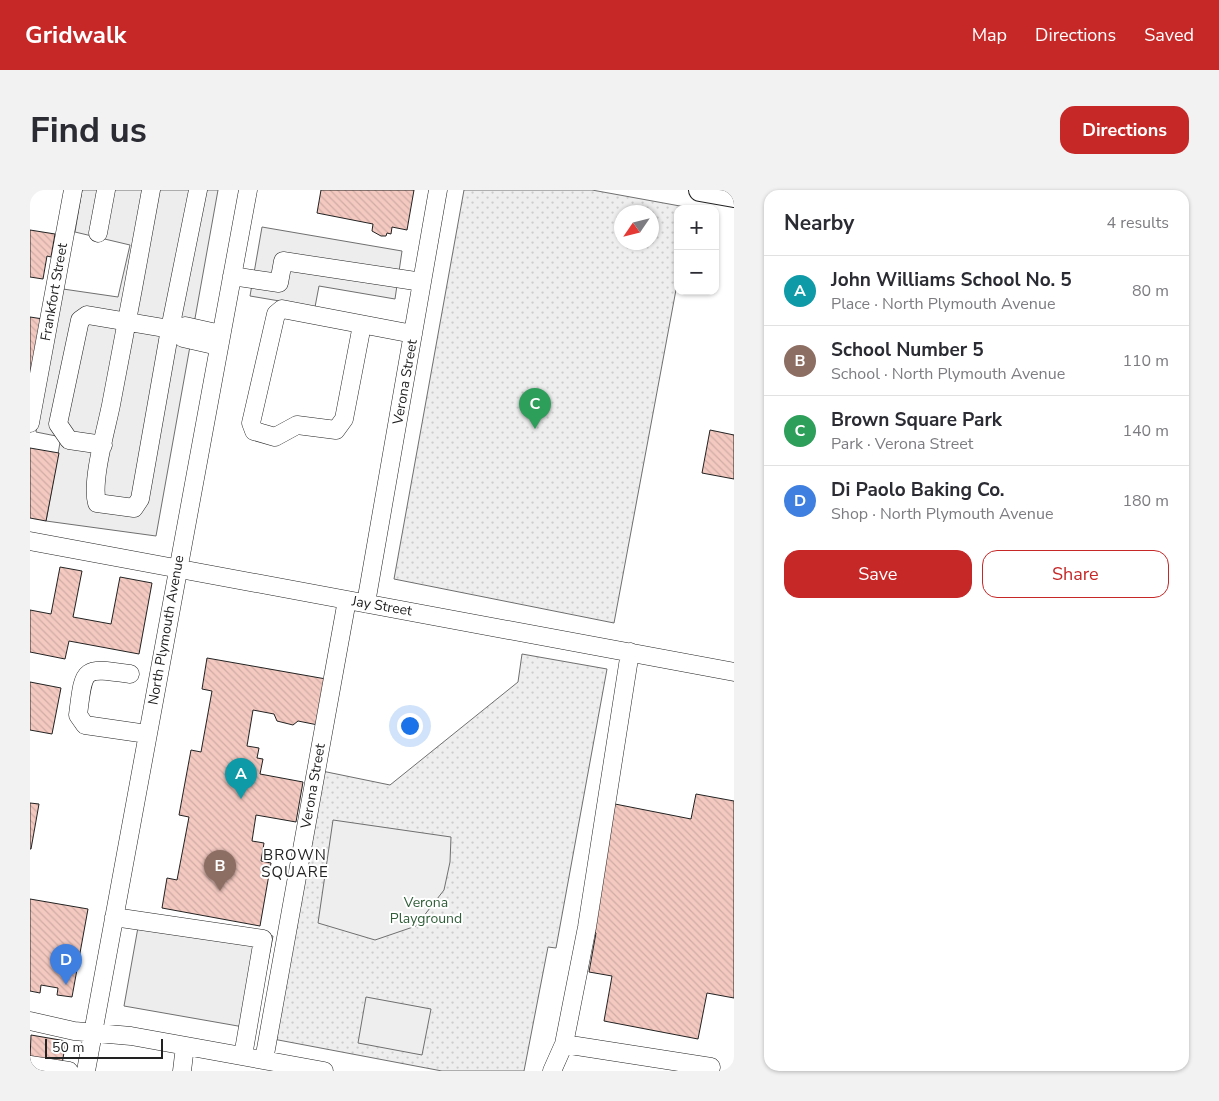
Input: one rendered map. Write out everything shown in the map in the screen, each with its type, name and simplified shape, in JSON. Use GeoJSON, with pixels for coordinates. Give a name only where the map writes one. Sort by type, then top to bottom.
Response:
{"type":"FeatureCollection","features":[{"type":"Feature","properties":{"kind":"main road"},"geometry":{"type":"LineString","coordinates":[[700,190],[734,196]]}},
{"type":"Feature","properties":{"kind":"street","name":"Frankfort Street"},"geometry":{"type":"LineString","coordinates":[[30,423],[73,190]]}},
{"type":"Feature","properties":{"kind":"street"},"geometry":{"type":"LineString","coordinates":[[98,233],[106,190]]}},
{"type":"Feature","properties":{"kind":"street"},"geometry":{"type":"LineString","coordinates":[[151,190],[94,492],[97,503],[134,508],[140,499],[198,190]]}},
{"type":"Feature","properties":{"kind":"street","name":"North Plymouth Avenue"},"geometry":{"type":"LineString","coordinates":[[86,1071],[248,190]]}},
{"type":"Feature","properties":{"kind":"street","name":"Verona Street"},"geometry":{"type":"LineString","coordinates":[[366,603],[438,190]]}},
{"type":"Feature","properties":{"kind":"street"},"geometry":{"type":"LineString","coordinates":[[232,276],[279,283],[283,261],[422,282]]}},
{"type":"Feature","properties":{"kind":"street"},"geometry":{"type":"LineString","coordinates":[[362,325],[344,419],[336,430],[297,425],[276,437],[254,431],[251,423],[276,314],[282,309],[413,334]]}},
{"type":"Feature","properties":{"kind":"street"},"geometry":{"type":"LineString","coordinates":[[103,445],[69,440],[58,424],[80,320],[88,315],[172,329],[185,326],[220,340]]}},
{"type":"Feature","properties":{"kind":"street","name":"Jay Street"},"geometry":{"type":"LineString","coordinates":[[30,541],[734,672]]}},
{"type":"Feature","properties":{"kind":"street","name":"Verona Street"},"geometry":{"type":"LineString","coordinates":[[270,1064],[347,600]]}},
{"type":"Feature","properties":{"kind":"street"},"geometry":{"type":"LineString","coordinates":[[552,1071],[564,1044],[587,927],[630,652]]}},
{"type":"Feature","properties":{"kind":"street"},"geometry":{"type":"LineString","coordinates":[[130,674],[97,669],[90,671],[84,677],[82,683],[78,715],[85,725],[147,734]]}},
{"type":"Feature","properties":{"kind":"street"},"geometry":{"type":"LineString","coordinates":[[114,917],[263,939],[243,1056]]}},
{"type":"Feature","properties":{"kind":"street"},"geometry":{"type":"LineString","coordinates":[[30,1021],[93,1033],[124,1035],[243,1056],[270,1064],[324,1071]]}},
{"type":"Feature","properties":{"kind":"street"},"geometry":{"type":"LineString","coordinates":[[564,1044],[711,1068]]}},
{"type":"Feature","properties":{"kind":"street"},"geometry":{"type":"LineString","coordinates":[[182,1071],[185,1046]]}},
{"type":"Feature","properties":{"kind":"street"},"geometry":{"type":"LineString","coordinates":[[30,1065],[69,1071]]}},
{"type":"Feature","properties":{"kind":"green space"},"geometry":{"type":"Polygon","coordinates":[[[464,190],[592,190],[674,205],[675,295],[614,623],[394,579],[464,190]]]}},
{"type":"Feature","properties":{"kind":"green space","name":"Verona Playground"},"geometry":{"type":"Polygon","coordinates":[[[522,654],[607,669],[556,948],[548,947],[524,1071],[442,1071],[273,1039],[322,771],[390,785],[518,682],[522,654]]]}},
{"type":"Feature","properties":{"kind":"green space"},"geometry":{"type":"Polygon","coordinates":[[[333,820],[451,837],[450,862],[444,890],[416,926],[375,940],[318,923],[333,820]]]}},
{"type":"Feature","properties":{"kind":"green space"},"geometry":{"type":"Polygon","coordinates":[[[366,997],[431,1009],[422,1055],[358,1043],[366,997]]]}},
{"type":"Feature","properties":{"kind":"shaded area"},"geometry":{"type":"Polygon","coordinates":[[[82,190],[218,190],[156,536],[46,521],[61,437],[36,432],[63,289],[118,297],[130,245],[75,232],[82,190]]]}},
{"type":"Feature","properties":{"kind":"shaded area"},"geometry":{"type":"Polygon","coordinates":[[[262,227],[402,251],[395,299],[319,286],[315,307],[250,296],[262,227]]]}},
{"type":"Feature","properties":{"kind":"shaded area"},"geometry":{"type":"Polygon","coordinates":[[[140,916],[273,936],[255,1029],[124,1006],[140,916]]]}},
{"type":"Feature","properties":{"kind":"building"},"geometry":{"type":"Polygon","coordinates":[[[321,190],[414,190],[407,230],[392,227],[391,234],[387,233],[386,236],[381,236],[372,231],[373,224],[317,213],[321,190]]]}},
{"type":"Feature","properties":{"kind":"building"},"geometry":{"type":"Polygon","coordinates":[[[30,230],[55,234],[51,257],[47,256],[43,279],[30,277],[30,230]]]}},
{"type":"Feature","properties":{"kind":"building"},"geometry":{"type":"Polygon","coordinates":[[[30,317],[43,319],[30,385],[30,317]]]}},
{"type":"Feature","properties":{"kind":"building"},"geometry":{"type":"Polygon","coordinates":[[[710,430],[734,435],[734,479],[702,473],[710,430]]]}},
{"type":"Feature","properties":{"kind":"building"},"geometry":{"type":"Polygon","coordinates":[[[30,448],[59,453],[46,521],[30,518],[30,448]]]}},
{"type":"Feature","properties":{"kind":"building"},"geometry":{"type":"Polygon","coordinates":[[[60,567],[82,571],[73,617],[111,624],[120,577],[152,583],[139,654],[69,641],[65,659],[30,652],[30,610],[51,614],[60,567]]]}},
{"type":"Feature","properties":{"kind":"building"},"geometry":{"type":"Polygon","coordinates":[[[207,658],[326,679],[318,725],[298,721],[293,725],[277,721],[274,714],[253,710],[247,746],[259,748],[257,758],[263,759],[260,774],[303,782],[296,822],[256,815],[252,841],[264,843],[261,861],[271,863],[260,926],[162,908],[167,878],[177,880],[189,817],[179,815],[191,750],[201,752],[212,691],[202,689],[207,658]]]}},
{"type":"Feature","properties":{"kind":"building"},"geometry":{"type":"Polygon","coordinates":[[[30,682],[61,688],[52,734],[30,730],[30,682]]]}},
{"type":"Feature","properties":{"kind":"building"},"geometry":{"type":"Polygon","coordinates":[[[696,794],[734,801],[734,998],[707,993],[698,1039],[604,1021],[612,976],[589,972],[596,933],[591,929],[615,804],[691,819],[696,794]]]}},
{"type":"Feature","properties":{"kind":"building"},"geometry":{"type":"Polygon","coordinates":[[[30,803],[39,804],[31,849],[30,849],[30,803]]]}},
{"type":"Feature","properties":{"kind":"building"},"geometry":{"type":"Polygon","coordinates":[[[30,899],[88,909],[72,997],[57,995],[58,988],[41,985],[40,993],[30,991],[30,899]]]}},
{"type":"Feature","properties":{"kind":"building"},"geometry":{"type":"Polygon","coordinates":[[[31,1035],[66,1041],[62,1064],[30,1059],[31,1035]]]}},
{"type":"Feature","properties":{"kind":"place","name":"Brown Square Park"},"geometry":{"type":"Point","coordinates":[535,429]}},
{"type":"Feature","properties":{"kind":"place","name":"John Williams School No. 5"},"geometry":{"type":"Point","coordinates":[241,799]}},
{"type":"Feature","properties":{"kind":"place","name":"School Number 5"},"geometry":{"type":"Point","coordinates":[220,891]}},
{"type":"Feature","properties":{"kind":"place","name":"Di Paolo Baking Co."},"geometry":{"type":"Point","coordinates":[66,985]}},
{"type":"Feature","properties":{"kind":"district","name":"BROWN SQUARE"},"geometry":{"type":"Point","coordinates":[295,864]}}]}
